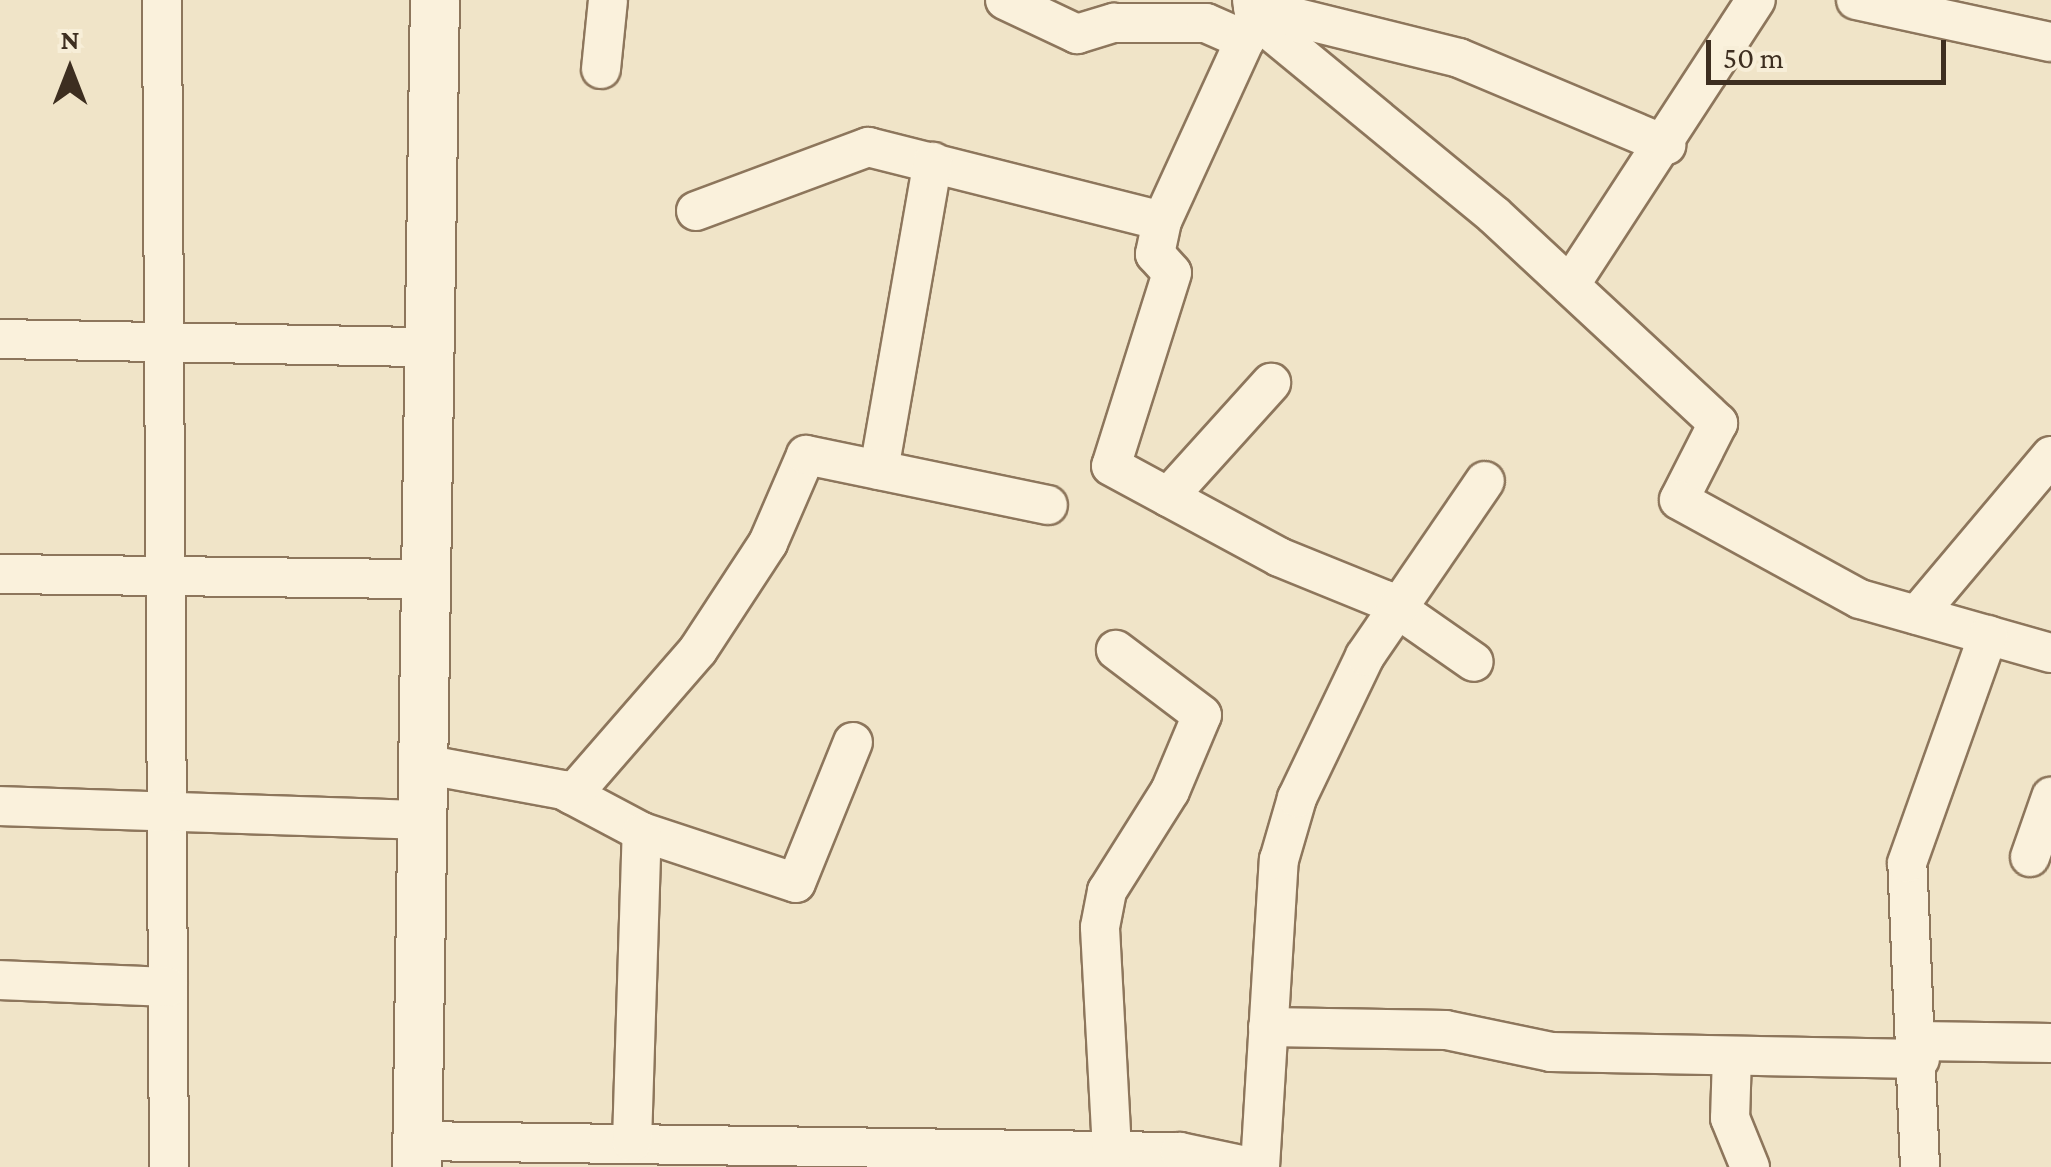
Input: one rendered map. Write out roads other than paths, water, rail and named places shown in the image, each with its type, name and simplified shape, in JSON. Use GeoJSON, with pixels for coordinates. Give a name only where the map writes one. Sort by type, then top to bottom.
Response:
{"type":"FeatureCollection","features":[{"type":"Feature","properties":{"kind":"street"},"geometry":{"type":"LineString","coordinates":[[162,0],[169,1167]]}},
{"type":"Feature","properties":{"kind":"street"},"geometry":{"type":"LineString","coordinates":[[434,0],[417,1154],[632,1142],[777,1156],[948,1157],[1112,1150],[1251,1167]]}},
{"type":"Feature","properties":{"kind":"street"},"geometry":{"type":"LineString","coordinates":[[601,69],[608,0]]}},
{"type":"Feature","properties":{"kind":"street"},"geometry":{"type":"LineString","coordinates":[[1005,0],[1078,34],[1114,23],[1206,23],[1330,12],[1458,58],[1666,145]]}},
{"type":"Feature","properties":{"kind":"street"},"geometry":{"type":"LineString","coordinates":[[1570,285],[1666,145],[1756,0]]}},
{"type":"Feature","properties":{"kind":"street"},"geometry":{"type":"LineString","coordinates":[[1856,0],[1962,12],[2051,42]]}},
{"type":"Feature","properties":{"kind":"street"},"geometry":{"type":"LineString","coordinates":[[1251,16],[1162,221],[1155,254],[1172,273],[1111,466],[1396,608],[1474,662]]}},
{"type":"Feature","properties":{"kind":"street"},"geometry":{"type":"LineString","coordinates":[[1251,16],[1570,285],[1718,423],[1679,500],[1860,598],[2051,653]]}},
{"type":"Feature","properties":{"kind":"street"},"geometry":{"type":"LineString","coordinates":[[696,211],[868,147],[1162,221]]}},
{"type":"Feature","properties":{"kind":"street"},"geometry":{"type":"LineString","coordinates":[[879,470],[933,162]]}},
{"type":"Feature","properties":{"kind":"street"},"geometry":{"type":"LineString","coordinates":[[0,339],[429,347]]}},
{"type":"Feature","properties":{"kind":"street"},"geometry":{"type":"LineString","coordinates":[[1168,497],[1271,383]]}},
{"type":"Feature","properties":{"kind":"street"},"geometry":{"type":"LineString","coordinates":[[572,795],[698,650],[768,543],[806,456],[1048,504]]}},
{"type":"Feature","properties":{"kind":"street"},"geometry":{"type":"LineString","coordinates":[[1917,614],[2051,456]]}},
{"type":"Feature","properties":{"kind":"street"},"geometry":{"type":"LineString","coordinates":[[1260,1167],[1283,844],[1297,798],[1396,608],[1485,480]]}},
{"type":"Feature","properties":{"kind":"street"},"geometry":{"type":"LineString","coordinates":[[0,574],[426,579]]}},
{"type":"Feature","properties":{"kind":"street"},"geometry":{"type":"LineString","coordinates":[[1920,1167],[1919,1050],[1908,864],[1988,635]]}},
{"type":"Feature","properties":{"kind":"street"},"geometry":{"type":"LineString","coordinates":[[1112,1150],[1100,927],[1107,891],[1170,791],[1202,716],[1116,650]]}},
{"type":"Feature","properties":{"kind":"street"},"geometry":{"type":"LineString","coordinates":[[423,764],[572,795],[642,832],[796,883],[853,742]]}},
{"type":"Feature","properties":{"kind":"street"},"geometry":{"type":"LineString","coordinates":[[2030,857],[2051,797]]}},
{"type":"Feature","properties":{"kind":"street"},"geometry":{"type":"LineString","coordinates":[[0,806],[422,820]]}},
{"type":"Feature","properties":{"kind":"street"},"geometry":{"type":"LineString","coordinates":[[632,1142],[642,832]]}},
{"type":"Feature","properties":{"kind":"street"},"geometry":{"type":"LineString","coordinates":[[0,980],[168,987]]}},
{"type":"Feature","properties":{"kind":"street"},"geometry":{"type":"LineString","coordinates":[[1268,1027],[1446,1030],[1550,1052],[1732,1056],[2051,1043]]}},
{"type":"Feature","properties":{"kind":"street"},"geometry":{"type":"LineString","coordinates":[[1732,1056],[1730,1118],[1750,1167]]}}]}
